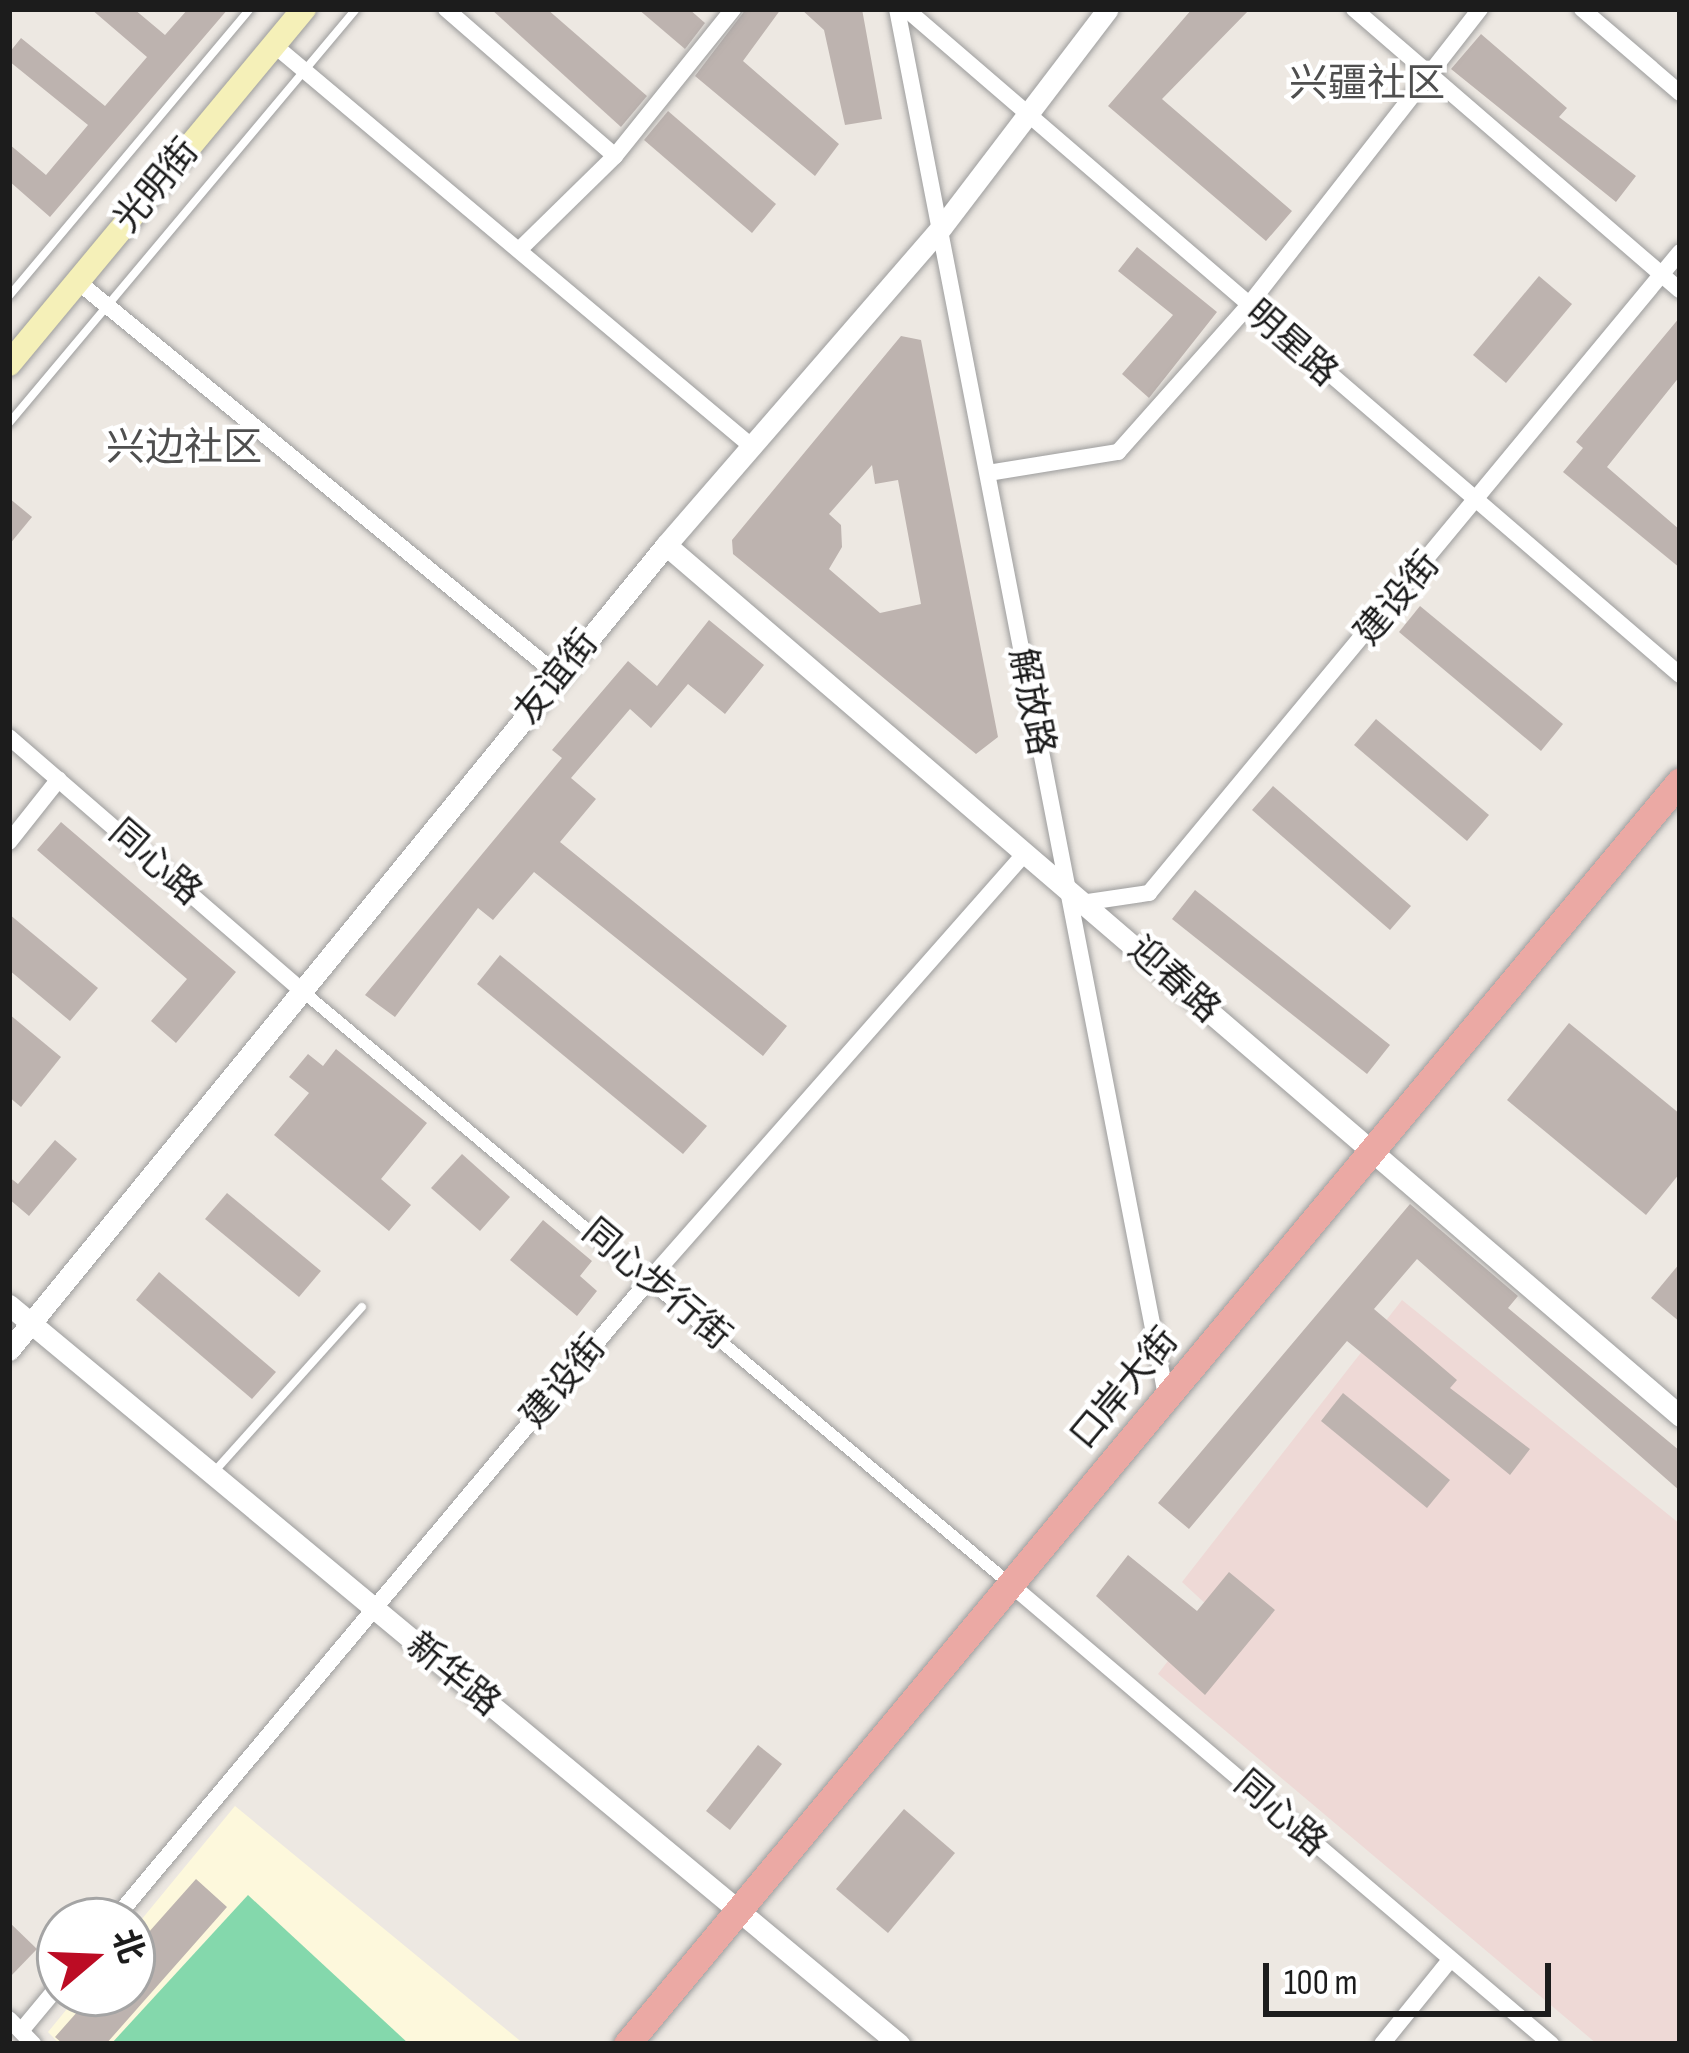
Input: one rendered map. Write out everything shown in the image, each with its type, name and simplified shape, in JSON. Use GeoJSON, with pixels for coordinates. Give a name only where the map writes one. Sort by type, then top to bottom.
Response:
{"type":"FeatureCollection","features":[{"type":"Feature","properties":{"kind":"highway","name":"口岸大街"},"geometry":{"type":"LineString","coordinates":[[627,2044],[1680,781]]}},
{"type":"Feature","properties":{"kind":"main road","name":"光明街"},"geometry":{"type":"LineString","coordinates":[[9,364],[304,9]]}},
{"type":"Feature","properties":{"kind":"street"},"geometry":{"type":"LineString","coordinates":[[446,9],[615,157]]}},
{"type":"Feature","properties":{"kind":"street"},"geometry":{"type":"LineString","coordinates":[[519,250],[615,157],[733,9]]}},
{"type":"Feature","properties":{"kind":"street","name":"解放路"},"geometry":{"type":"LineString","coordinates":[[896,9],[1166,1396]]}},
{"type":"Feature","properties":{"kind":"street","name":"明星路"},"geometry":{"type":"LineString","coordinates":[[906,9],[1477,506],[1680,675]]}},
{"type":"Feature","properties":{"kind":"street","name":"友谊街"},"geometry":{"type":"LineString","coordinates":[[9,1350],[666,545],[941,228],[1030,118],[1108,9]]}},
{"type":"Feature","properties":{"kind":"street"},"geometry":{"type":"LineString","coordinates":[[1354,9],[1680,290]]}},
{"type":"Feature","properties":{"kind":"street"},"geometry":{"type":"LineString","coordinates":[[988,473],[1118,452],[1248,306],[1480,9]]}},
{"type":"Feature","properties":{"kind":"street"},"geometry":{"type":"LineString","coordinates":[[1582,9],[1680,94]]}},
{"type":"Feature","properties":{"kind":"street"},"geometry":{"type":"LineString","coordinates":[[274,45],[750,446]]}},
{"type":"Feature","properties":{"kind":"street","name":"建设街"},"geometry":{"type":"LineString","coordinates":[[1088,902],[1149,893],[1477,506],[1665,276],[1680,251]]}},
{"type":"Feature","properties":{"kind":"street"},"geometry":{"type":"LineString","coordinates":[[77,281],[559,676]]}},
{"type":"Feature","properties":{"kind":"street","name":"迎春路"},"geometry":{"type":"LineString","coordinates":[[666,545],[1064,881],[1368,1154],[1680,1416]]}},
{"type":"Feature","properties":{"kind":"street","name":"同心路"},"geometry":{"type":"LineString","coordinates":[[9,737],[301,990]]}},
{"type":"Feature","properties":{"kind":"street"},"geometry":{"type":"LineString","coordinates":[[9,842],[58,779]]}},
{"type":"Feature","properties":{"kind":"street","name":"建设街"},"geometry":{"type":"LineString","coordinates":[[133,1897],[650,1279],[1026,852]]}},
{"type":"Feature","properties":{"kind":"street","name":"同心步行街"},"geometry":{"type":"LineString","coordinates":[[301,990],[1010,1583]]}},
{"type":"Feature","properties":{"kind":"street","name":"新华路"},"geometry":{"type":"LineString","coordinates":[[9,1305],[899,2044]]}},
{"type":"Feature","properties":{"kind":"street","name":"同心路"},"geometry":{"type":"LineString","coordinates":[[1010,1583],[1552,2044]]}},
{"type":"Feature","properties":{"kind":"street"},"geometry":{"type":"LineString","coordinates":[[1382,2044],[1450,1960]]}},
{"type":"Feature","properties":{"kind":"lane"},"geometry":{"type":"LineString","coordinates":[[9,296],[250,9]]}},
{"type":"Feature","properties":{"kind":"lane"},"geometry":{"type":"LineString","coordinates":[[9,423],[356,9]]}},
{"type":"Feature","properties":{"kind":"lane"},"geometry":{"type":"LineString","coordinates":[[212,1474],[362,1307]]}},
{"type":"Feature","properties":{"kind":"shaded area"},"geometry":{"type":"Polygon","coordinates":[[[1402,1300],[1680,1524],[1680,2044],[1597,2044],[1158,1674],[1209,1607],[1182,1582],[1402,1300]]]}},
{"type":"Feature","properties":{"kind":"shaded area"},"geometry":{"type":"Polygon","coordinates":[[[235,1806],[524,2044],[60,2044],[48,2032],[60,2017],[156,2017],[156,1902],[235,1806]]]}},
{"type":"Feature","properties":{"kind":"green space"},"geometry":{"type":"Polygon","coordinates":[[[248,1895],[409,2044],[111,2044],[136,2017],[156,2017],[156,1995],[248,1895]]]}},
{"type":"Feature","properties":{"kind":"building"},"geometry":{"type":"Polygon","coordinates":[[[91,9],[134,9],[165,35],[188,9],[228,9],[50,217],[9,181],[9,144],[46,175],[88,125],[9,61],[9,53],[21,38],[105,106],[147,57],[91,9]]]}},
{"type":"Feature","properties":{"kind":"building"},"geometry":{"type":"Polygon","coordinates":[[[491,9],[547,9],[647,96],[621,127],[491,9]]]}},
{"type":"Feature","properties":{"kind":"building"},"geometry":{"type":"Polygon","coordinates":[[[638,9],[689,9],[705,23],[685,49],[638,9]]]}},
{"type":"Feature","properties":{"kind":"building"},"geometry":{"type":"Polygon","coordinates":[[[746,9],[781,9],[743,61],[839,144],[815,176],[695,76],[746,9]]]}},
{"type":"Feature","properties":{"kind":"building"},"geometry":{"type":"Polygon","coordinates":[[[801,9],[862,9],[882,119],[845,125],[824,30],[801,9]]]}},
{"type":"Feature","properties":{"kind":"building"},"geometry":{"type":"Polygon","coordinates":[[[1192,9],[1250,9],[1162,99],[1292,211],[1266,241],[1108,106],[1192,9]]]}},
{"type":"Feature","properties":{"kind":"building"},"geometry":{"type":"Polygon","coordinates":[[[1481,34],[1567,108],[1559,117],[1636,176],[1616,202],[1451,69],[1481,34]]]}},
{"type":"Feature","properties":{"kind":"building"},"geometry":{"type":"Polygon","coordinates":[[[668,111],[776,204],[752,233],[644,140],[668,111]]]}},
{"type":"Feature","properties":{"kind":"building"},"geometry":{"type":"Polygon","coordinates":[[[1137,247],[1217,312],[1149,398],[1122,374],[1173,315],[1118,271],[1137,247]]]}},
{"type":"Feature","properties":{"kind":"building"},"geometry":{"type":"Polygon","coordinates":[[[1539,276],[1572,304],[1506,383],[1473,355],[1539,276]]]}},
{"type":"Feature","properties":{"kind":"building"},"geometry":{"type":"Polygon","coordinates":[[[1680,317],[1680,376],[1607,467],[1680,530],[1680,568],[1563,472],[1583,448],[1576,442],[1680,317]]]}},
{"type":"Feature","properties":{"kind":"building"},"geometry":{"type":"Polygon","coordinates":[[[901,336],[921,340],[998,737],[976,754],[733,554],[732,540],[901,336]],[[872,465],[829,514],[841,525],[842,547],[829,569],[880,613],[921,604],[898,480],[875,484],[872,465]]]}},
{"type":"Feature","properties":{"kind":"building"},"geometry":{"type":"Polygon","coordinates":[[[9,498],[32,517],[9,545],[9,498]]]}},
{"type":"Feature","properties":{"kind":"building"},"geometry":{"type":"Polygon","coordinates":[[[1420,606],[1563,724],[1541,751],[1399,632],[1420,606]]]}},
{"type":"Feature","properties":{"kind":"building"},"geometry":{"type":"Polygon","coordinates":[[[709,620],[764,665],[725,714],[688,684],[651,728],[630,709],[571,778],[596,799],[560,842],[787,1026],[763,1056],[534,872],[493,920],[478,908],[395,1017],[365,995],[562,758],[552,750],[628,661],[657,686],[709,620]]]}},
{"type":"Feature","properties":{"kind":"building"},"geometry":{"type":"Polygon","coordinates":[[[1376,719],[1489,815],[1467,841],[1354,745],[1376,719]]]}},
{"type":"Feature","properties":{"kind":"building"},"geometry":{"type":"Polygon","coordinates":[[[1273,786],[1411,906],[1390,930],[1252,810],[1273,786]]]}},
{"type":"Feature","properties":{"kind":"building"},"geometry":{"type":"Polygon","coordinates":[[[61,822],[236,972],[176,1043],[151,1021],[187,979],[37,850],[61,822]]]}},
{"type":"Feature","properties":{"kind":"building"},"geometry":{"type":"Polygon","coordinates":[[[1195,890],[1390,1045],[1367,1074],[1172,919],[1195,890]]]}},
{"type":"Feature","properties":{"kind":"building"},"geometry":{"type":"Polygon","coordinates":[[[9,914],[98,988],[70,1021],[9,970],[9,914]]]}},
{"type":"Feature","properties":{"kind":"building"},"geometry":{"type":"Polygon","coordinates":[[[500,955],[707,1126],[683,1154],[477,984],[500,955]]]}},
{"type":"Feature","properties":{"kind":"building"},"geometry":{"type":"Polygon","coordinates":[[[9,1014],[61,1057],[21,1107],[9,1097],[9,1014]]]}},
{"type":"Feature","properties":{"kind":"building"},"geometry":{"type":"Polygon","coordinates":[[[1569,1023],[1680,1114],[1680,1173],[1646,1215],[1507,1100],[1569,1023]]]}},
{"type":"Feature","properties":{"kind":"building"},"geometry":{"type":"Polygon","coordinates":[[[336,1049],[427,1123],[381,1179],[411,1205],[389,1231],[274,1135],[309,1093],[289,1077],[308,1054],[323,1066],[336,1049]]]}},
{"type":"Feature","properties":{"kind":"building"},"geometry":{"type":"Polygon","coordinates":[[[55,1140],[77,1159],[29,1216],[9,1199],[9,1177],[18,1184],[55,1140]]]}},
{"type":"Feature","properties":{"kind":"building"},"geometry":{"type":"Polygon","coordinates":[[[462,1154],[510,1197],[480,1231],[431,1188],[462,1154]]]}},
{"type":"Feature","properties":{"kind":"building"},"geometry":{"type":"Polygon","coordinates":[[[227,1193],[321,1271],[299,1297],[205,1219],[227,1193]]]}},
{"type":"Feature","properties":{"kind":"building"},"geometry":{"type":"Polygon","coordinates":[[[1410,1204],[1518,1296],[1508,1308],[1680,1451],[1680,1491],[1417,1259],[1374,1309],[1457,1380],[1450,1388],[1530,1449],[1510,1475],[1347,1341],[1189,1529],[1158,1503],[1410,1204]]]}},
{"type":"Feature","properties":{"kind":"building"},"geometry":{"type":"Polygon","coordinates":[[[543,1220],[592,1261],[580,1276],[597,1291],[577,1316],[510,1260],[543,1220]]]}},
{"type":"Feature","properties":{"kind":"building"},"geometry":{"type":"Polygon","coordinates":[[[1680,1263],[1680,1322],[1651,1298],[1680,1263]]]}},
{"type":"Feature","properties":{"kind":"building"},"geometry":{"type":"Polygon","coordinates":[[[159,1272],[276,1372],[252,1399],[136,1300],[159,1272]]]}},
{"type":"Feature","properties":{"kind":"building"},"geometry":{"type":"Polygon","coordinates":[[[1343,1393],[1450,1480],[1427,1508],[1321,1421],[1343,1393]]]}},
{"type":"Feature","properties":{"kind":"building"},"geometry":{"type":"Polygon","coordinates":[[[1128,1555],[1197,1611],[1229,1572],[1275,1610],[1205,1695],[1096,1596],[1128,1555]]]}},
{"type":"Feature","properties":{"kind":"building"},"geometry":{"type":"Polygon","coordinates":[[[758,1745],[782,1764],[730,1830],[706,1811],[758,1745]]]}},
{"type":"Feature","properties":{"kind":"building"},"geometry":{"type":"Polygon","coordinates":[[[904,1809],[955,1853],[888,1933],[836,1889],[904,1809]]]}},
{"type":"Feature","properties":{"kind":"building"},"geometry":{"type":"Polygon","coordinates":[[[196,1879],[227,1907],[156,1987],[156,1924],[196,1879]]]}},
{"type":"Feature","properties":{"kind":"building"},"geometry":{"type":"Polygon","coordinates":[[[9,1922],[36,1950],[9,1978],[9,1922]]]}},
{"type":"Feature","properties":{"kind":"building"},"geometry":{"type":"Polygon","coordinates":[[[73,2017],[130,2017],[106,2044],[63,2044],[55,2037],[73,2017]]]}},
{"type":"Feature","properties":{"kind":"district","name":"兴疆社区"},"geometry":{"type":"Point","coordinates":[1367,85]}},
{"type":"Feature","properties":{"kind":"district","name":"兴边社区"},"geometry":{"type":"Point","coordinates":[184,449]}}]}
